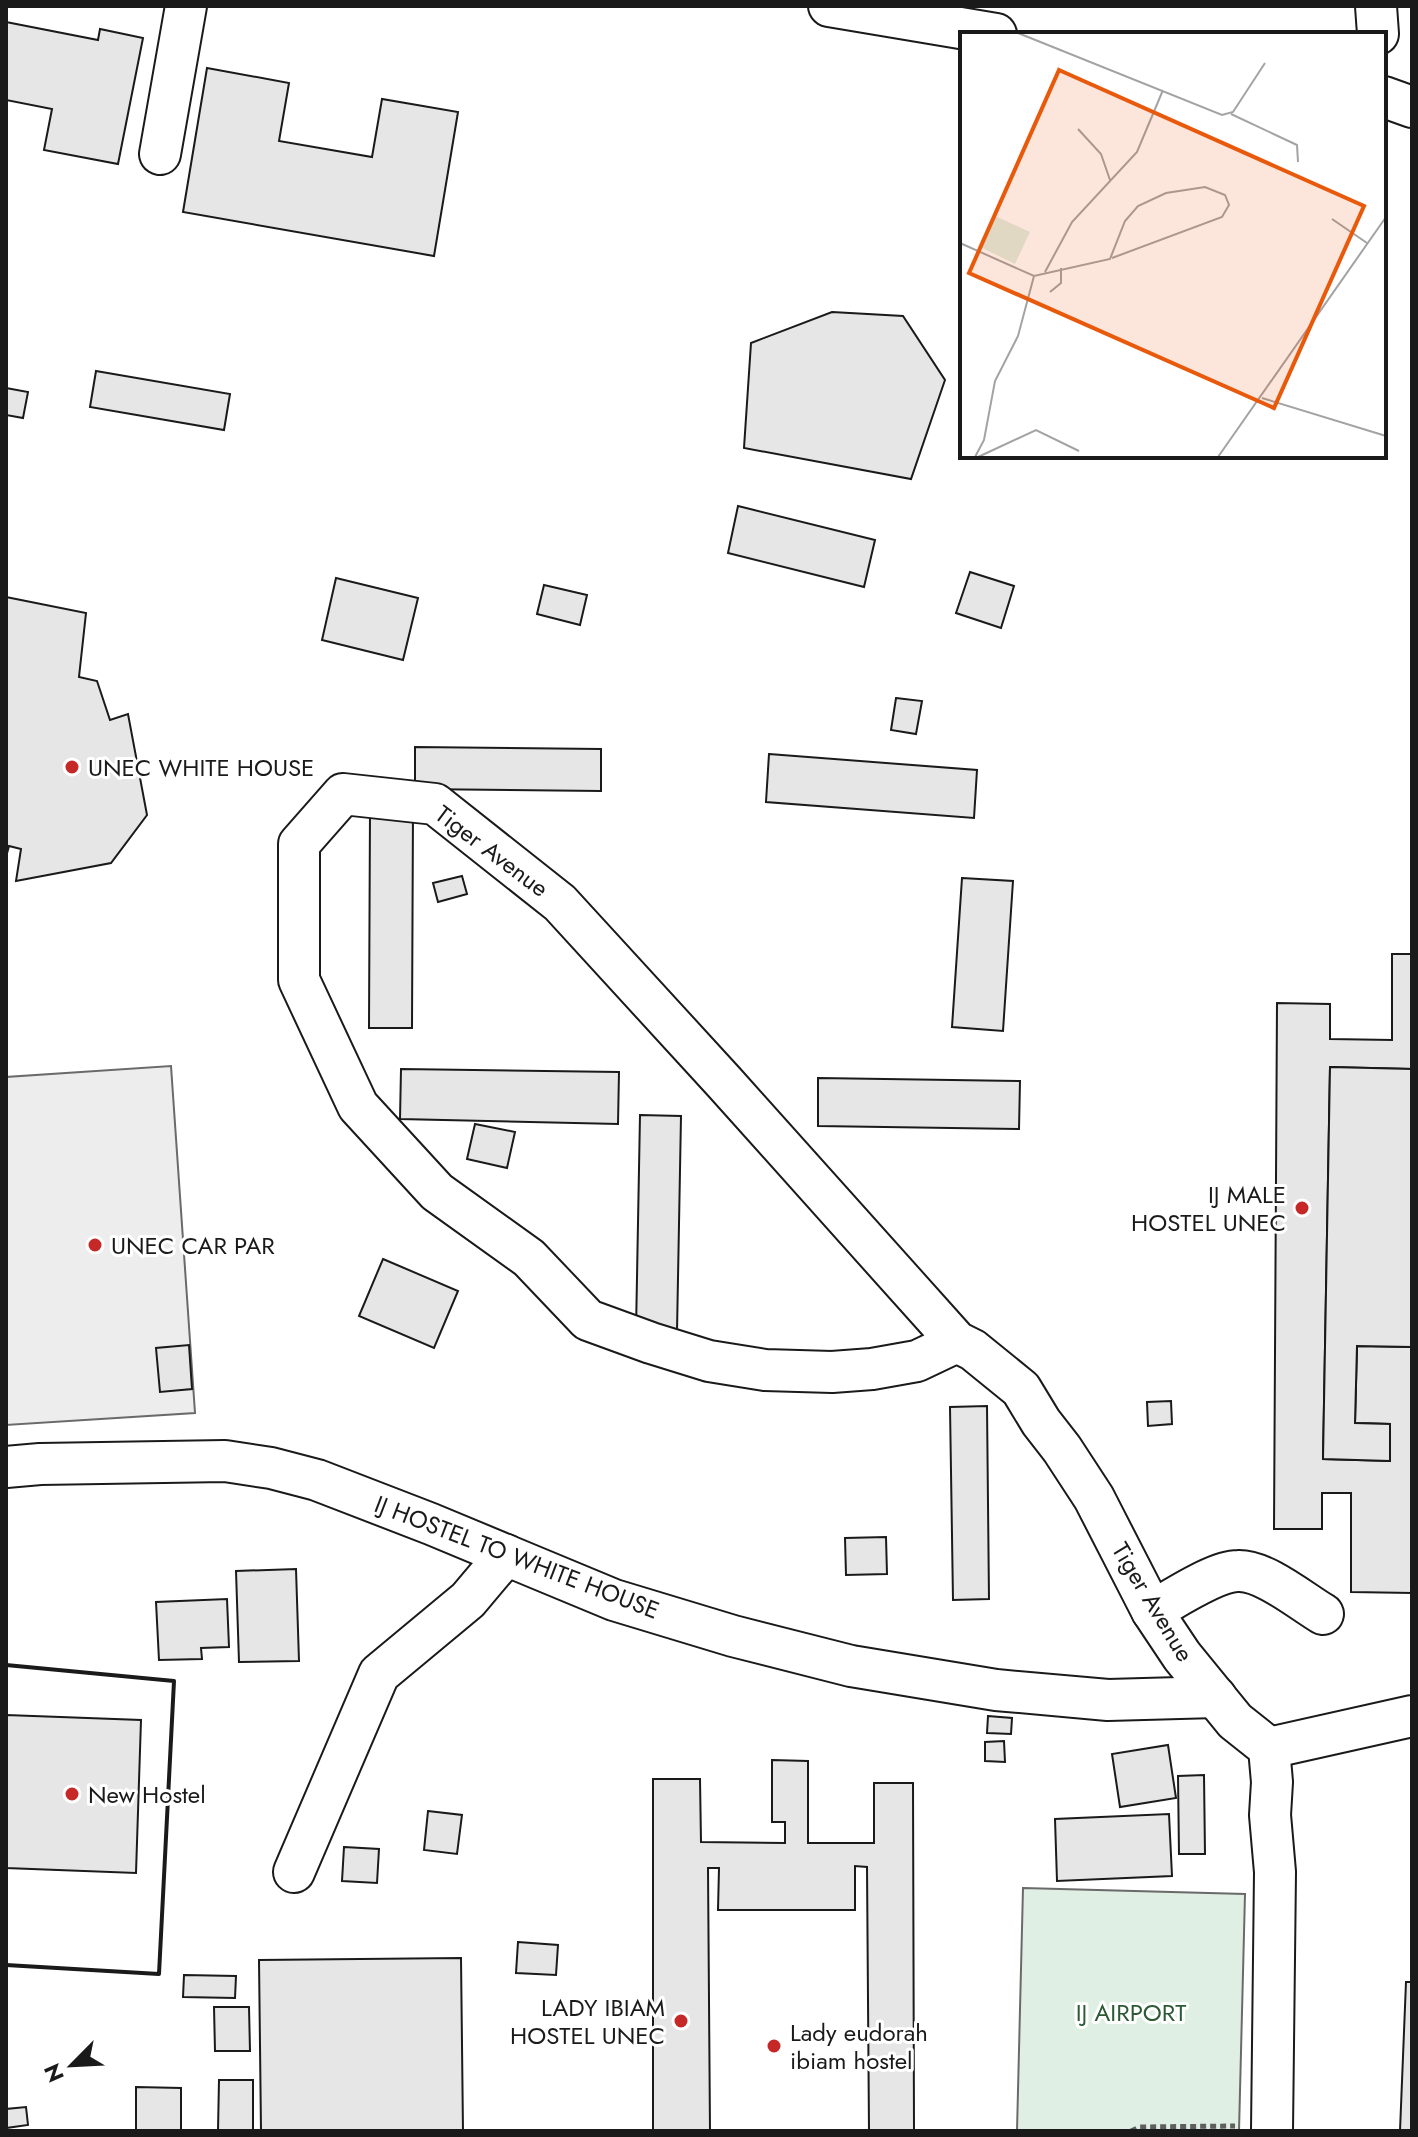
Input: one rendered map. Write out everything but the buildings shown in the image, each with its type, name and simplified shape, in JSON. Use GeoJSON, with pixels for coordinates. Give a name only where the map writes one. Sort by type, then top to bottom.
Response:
{"type":"FeatureCollection","features":[{"type":"Feature","properties":{"kind":"street"},"geometry":{"type":"LineString","coordinates":[[160,154],[186,6]]}},
{"type":"Feature","properties":{"kind":"street"},"geometry":{"type":"LineString","coordinates":[[829,6],[984,32]]}},
{"type":"Feature","properties":{"kind":"street"},"geometry":{"type":"LineString","coordinates":[[1376,6],[1378,32]]}},
{"type":"Feature","properties":{"kind":"street"},"geometry":{"type":"LineString","coordinates":[[1386,97],[1412,107]]}},
{"type":"Feature","properties":{"kind":"street","name":"Tiger Avenue"},"geometry":{"type":"LineString","coordinates":[[957,1342],[917,1361],[872,1369],[832,1372],[765,1370],[709,1361],[588,1320],[529,1258],[437,1192],[358,1106],[299,980],[299,844],[343,794],[435,804],[560,903],[957,1342],[973,1350],[1021,1389],[1094,1498],[1152,1611],[1182,1656],[1235,1721],[1269,1748]]}},
{"type":"Feature","properties":{"kind":"street","name":"IJ HOSTEL TO WHITE HOUSE"},"geometry":{"type":"LineString","coordinates":[[6,1467],[225,1461],[271,1468],[317,1480],[614,1600],[733,1636],[851,1666],[996,1690],[1094,1699],[1216,1697]]}},
{"type":"Feature","properties":{"kind":"street"},"geometry":{"type":"LineString","coordinates":[[294,1872],[379,1674],[468,1600],[506,1555]]}},
{"type":"Feature","properties":{"kind":"street"},"geometry":{"type":"LineString","coordinates":[[1152,1611],[1204,1582],[1237,1571],[1266,1579],[1323,1614]]}},
{"type":"Feature","properties":{"kind":"street"},"geometry":{"type":"LineString","coordinates":[[1272,2129],[1275,1872],[1269,1748],[1412,1716]]}},
{"type":"Feature","properties":{"kind":"path"},"geometry":{"type":"LineString","coordinates":[[1131,2131],[1140,2127],[1272,2129]]}},
{"type":"Feature","properties":{"kind":"green space","name":"IJ AIRPORT"},"geometry":{"type":"Polygon","coordinates":[[[1023,1888],[1245,1894],[1239,2131],[1017,2131],[1023,1888]]]}},
{"type":"Feature","properties":{"kind":"shaded area","name":"UNEC CAR PAR"},"geometry":{"type":"Polygon","coordinates":[[[171,1066],[195,1413],[6,1425],[6,1077],[171,1066]]]}},
{"type":"Feature","properties":{"kind":"wall"},"geometry":{"type":"LineString","coordinates":[[6,1665],[174,1681],[159,1974],[6,1965]]}},
{"type":"Feature","properties":{"kind":"place","name":"UNEC WHITE HOUSE"},"geometry":{"type":"Point","coordinates":[72,767]}},
{"type":"Feature","properties":{"kind":"place","name":"IJ MALE HOSTEL UNEC"},"geometry":{"type":"Point","coordinates":[1302,1208]}},
{"type":"Feature","properties":{"kind":"place","name":"UNEC CAR PAR"},"geometry":{"type":"Point","coordinates":[95,1245]}},
{"type":"Feature","properties":{"kind":"place","name":"New Hostel"},"geometry":{"type":"Point","coordinates":[72,1794]}},
{"type":"Feature","properties":{"kind":"place","name":"LADY IBIAM HOSTEL UNEC"},"geometry":{"type":"Point","coordinates":[681,2021]}},
{"type":"Feature","properties":{"kind":"place","name":"Lady eudorah ibiam hostel"},"geometry":{"type":"Point","coordinates":[774,2046]}}]}
